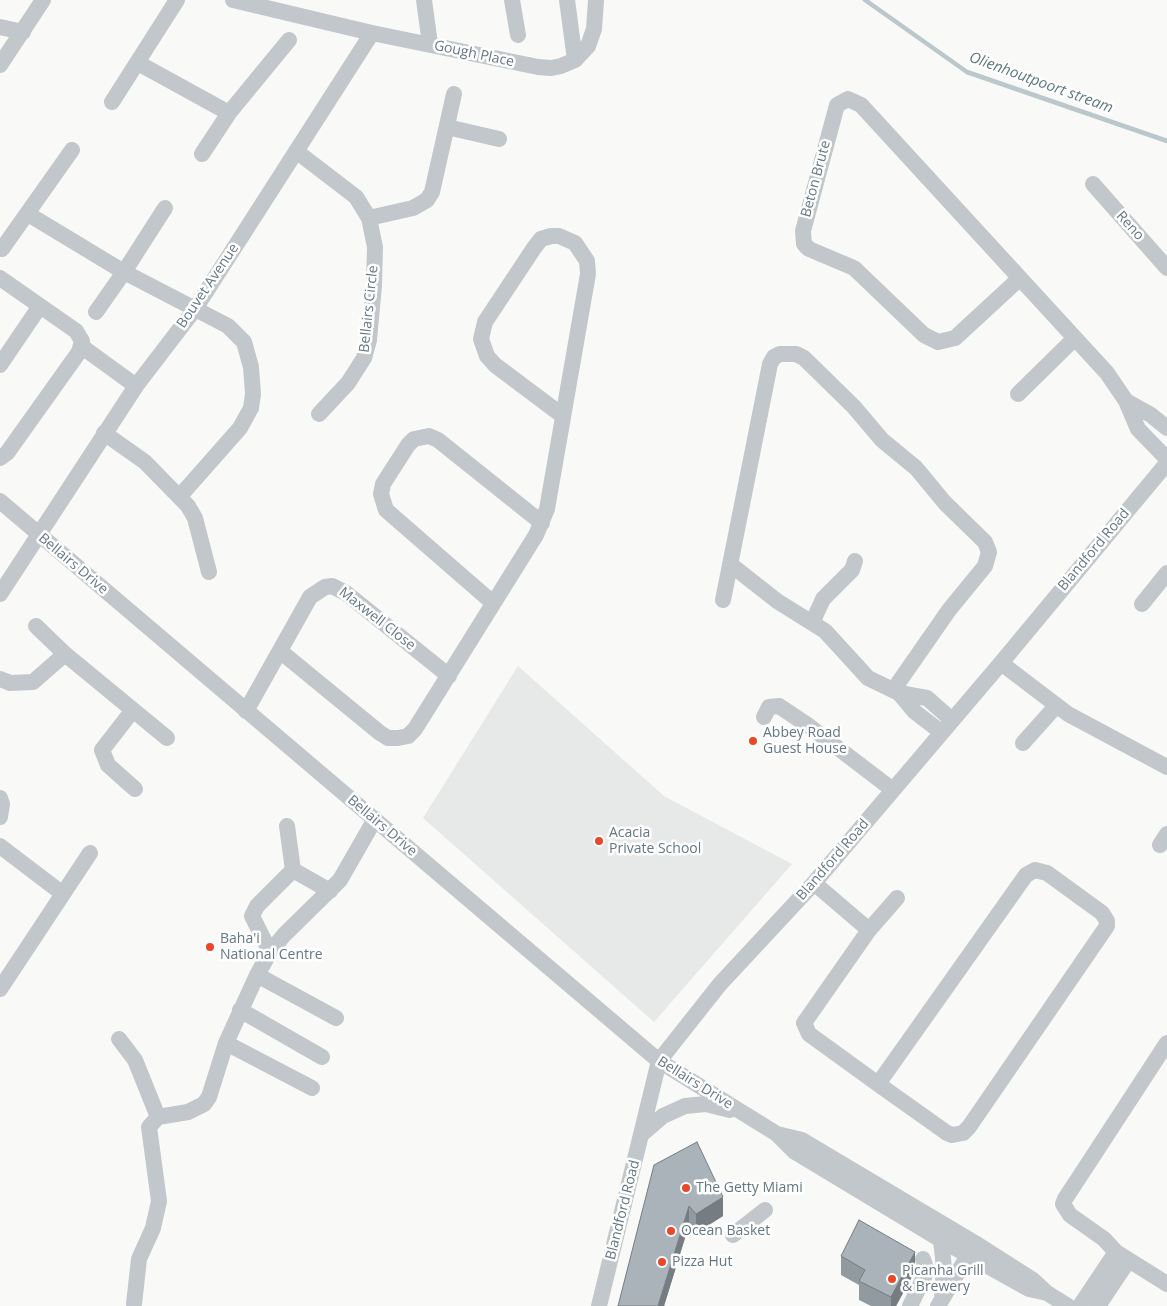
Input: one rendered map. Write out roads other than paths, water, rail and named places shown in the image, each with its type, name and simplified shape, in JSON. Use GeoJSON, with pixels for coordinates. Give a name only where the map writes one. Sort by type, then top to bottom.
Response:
{"type":"FeatureCollection","features":[{"type":"Feature","properties":{"kind":"street"},"geometry":{"type":"LineString","coordinates":[[0,65],[43,0]]}},
{"type":"Feature","properties":{"kind":"street"},"geometry":{"type":"LineString","coordinates":[[112,102],[177,0]]}},
{"type":"Feature","properties":{"kind":"street","name":"Gough Place"},"geometry":{"type":"LineString","coordinates":[[233,0],[372,33],[538,67],[561,66],[574,60]]}},
{"type":"Feature","properties":{"kind":"street"},"geometry":{"type":"LineString","coordinates":[[424,0],[430,44]]}},
{"type":"Feature","properties":{"kind":"street"},"geometry":{"type":"LineString","coordinates":[[512,0],[518,35]]}},
{"type":"Feature","properties":{"kind":"street"},"geometry":{"type":"LineString","coordinates":[[567,0],[574,60]]}},
{"type":"Feature","properties":{"kind":"street"},"geometry":{"type":"LineString","coordinates":[[574,60],[582,54],[592,38],[596,0]]}},
{"type":"Feature","properties":{"kind":"street"},"geometry":{"type":"LineString","coordinates":[[0,27],[23,32]]}},
{"type":"Feature","properties":{"kind":"street","name":"Bouvet Avenue"},"geometry":{"type":"LineString","coordinates":[[0,594],[136,386],[196,309],[372,33]]}},
{"type":"Feature","properties":{"kind":"street"},"geometry":{"type":"LineString","coordinates":[[202,154],[229,113],[289,40]]}},
{"type":"Feature","properties":{"kind":"street"},"geometry":{"type":"LineString","coordinates":[[138,63],[229,113]]}},
{"type":"Feature","properties":{"kind":"street"},"geometry":{"type":"LineString","coordinates":[[369,218],[413,208],[428,200],[432,192],[454,94]]}},
{"type":"Feature","properties":{"kind":"street","name":"Beton Brute"},"geometry":{"type":"LineString","coordinates":[[1019,280],[955,338],[938,342],[924,335],[854,268],[809,249],[804,244],[803,231],[837,105],[848,99],[861,105],[1019,280],[1107,374],[1126,401],[1138,429],[1167,461]]}},
{"type":"Feature","properties":{"kind":"street"},"geometry":{"type":"LineString","coordinates":[[447,127],[499,139]]}},
{"type":"Feature","properties":{"kind":"street"},"geometry":{"type":"LineString","coordinates":[[2,249],[72,150]]}},
{"type":"Feature","properties":{"kind":"street","name":"Bellairs Circle"},"geometry":{"type":"LineString","coordinates":[[296,151],[348,189],[363,205],[369,218],[374,247],[375,266],[366,350],[348,383],[319,414]]}},
{"type":"Feature","properties":{"kind":"street","name":"Reno"},"geometry":{"type":"LineString","coordinates":[[1093,184],[1167,268]]}},
{"type":"Feature","properties":{"kind":"street"},"geometry":{"type":"LineString","coordinates":[[96,312],[165,208]]}},
{"type":"Feature","properties":{"kind":"street"},"geometry":{"type":"LineString","coordinates":[[28,214],[124,272],[228,326],[244,342],[251,367],[253,394],[251,408],[240,428],[180,496]]}},
{"type":"Feature","properties":{"kind":"street"},"geometry":{"type":"LineString","coordinates":[[280,651],[388,738],[408,736],[415,729],[542,523],[550,494],[588,274],[587,261],[574,243],[568,239],[550,236],[542,240],[534,248],[485,322],[481,339],[487,356],[495,365],[563,416]]}},
{"type":"Feature","properties":{"kind":"street"},"geometry":{"type":"LineString","coordinates":[[0,278],[76,331],[80,336],[81,346],[7,453],[0,458]]}},
{"type":"Feature","properties":{"kind":"street"},"geometry":{"type":"LineString","coordinates":[[0,364],[40,306]]}},
{"type":"Feature","properties":{"kind":"street"},"geometry":{"type":"LineString","coordinates":[[1018,394],[1075,338]]}},
{"type":"Feature","properties":{"kind":"street"},"geometry":{"type":"LineString","coordinates":[[81,346],[136,386]]}},
{"type":"Feature","properties":{"kind":"street"},"geometry":{"type":"LineString","coordinates":[[723,600],[770,364],[774,357],[780,354],[796,354],[804,358],[854,407],[882,440],[916,468],[945,503],[985,542],[989,552],[985,566],[949,610],[896,691]]}},
{"type":"Feature","properties":{"kind":"street","name":"Beton Brute"},"geometry":{"type":"LineString","coordinates":[[1126,401],[1151,415],[1167,428]]}},
{"type":"Feature","properties":{"kind":"street"},"geometry":{"type":"LineString","coordinates":[[104,434],[145,462],[180,496],[195,518],[209,572]]}},
{"type":"Feature","properties":{"kind":"street"},"geometry":{"type":"LineString","coordinates":[[493,603],[386,510],[381,494],[383,484],[408,445],[414,439],[430,436],[438,440],[542,523]]}},
{"type":"Feature","properties":{"kind":"street","name":"Blandford Road"},"geometry":{"type":"LineString","coordinates":[[599,1306],[659,1061],[720,984],[814,883],[1002,663],[1167,461]]}},
{"type":"Feature","properties":{"kind":"street","name":"Bellairs Drive"},"geometry":{"type":"LineString","coordinates":[[0,501],[659,1061],[776,1134],[795,1152],[941,1240],[971,1249]]}},
{"type":"Feature","properties":{"kind":"street"},"geometry":{"type":"LineString","coordinates":[[812,621],[823,599],[852,570],[855,562]]}},
{"type":"Feature","properties":{"kind":"street"},"geometry":{"type":"LineString","coordinates":[[730,564],[777,601],[812,621],[825,631],[868,678],[896,691],[927,698],[947,726]]}},
{"type":"Feature","properties":{"kind":"street"},"geometry":{"type":"LineString","coordinates":[[1142,604],[1160,592],[1167,573]]}},
{"type":"Feature","properties":{"kind":"street","name":"Maxwell Close"},"geometry":{"type":"LineString","coordinates":[[246,711],[310,597],[325,587],[332,586],[346,593],[449,676]]}},
{"type":"Feature","properties":{"kind":"street"},"geometry":{"type":"LineString","coordinates":[[36,626],[66,654],[167,738]]}},
{"type":"Feature","properties":{"kind":"street"},"geometry":{"type":"LineString","coordinates":[[0,679],[10,683],[33,682],[66,654]]}},
{"type":"Feature","properties":{"kind":"street"},"geometry":{"type":"LineString","coordinates":[[1002,663],[1056,706],[1087,726],[1167,767]]}},
{"type":"Feature","properties":{"kind":"street"},"geometry":{"type":"LineString","coordinates":[[764,717],[769,707],[779,706],[809,726],[893,790]]}},
{"type":"Feature","properties":{"kind":"street"},"geometry":{"type":"LineString","coordinates":[[1023,743],[1056,706]]}},
{"type":"Feature","properties":{"kind":"street"},"geometry":{"type":"LineString","coordinates":[[133,710],[102,750],[108,765],[135,789]]}},
{"type":"Feature","properties":{"kind":"street"},"geometry":{"type":"LineString","coordinates":[[0,798],[2,804],[0,817]]}},
{"type":"Feature","properties":{"kind":"street"},"geometry":{"type":"LineString","coordinates":[[134,1304],[139,1260],[153,1228],[158,1207],[158,1186],[150,1127],[158,1117],[188,1112],[204,1104],[209,1098],[226,1043],[240,1010],[270,952],[284,934],[340,880],[375,819]]}},
{"type":"Feature","properties":{"kind":"street"},"geometry":{"type":"LineString","coordinates":[[286,826],[293,870]]}},
{"type":"Feature","properties":{"kind":"street"},"geometry":{"type":"LineString","coordinates":[[0,846],[63,894]]}},
{"type":"Feature","properties":{"kind":"street"},"geometry":{"type":"LineString","coordinates":[[0,989],[5,972],[63,894],[90,853]]}},
{"type":"Feature","properties":{"kind":"street"},"geometry":{"type":"LineString","coordinates":[[293,870],[330,891]]}},
{"type":"Feature","properties":{"kind":"street"},"geometry":{"type":"LineString","coordinates":[[270,952],[252,916],[257,906],[293,870]]}},
{"type":"Feature","properties":{"kind":"street"},"geometry":{"type":"LineString","coordinates":[[878,1084],[1026,875],[1035,870],[1047,873],[1105,916],[1107,926],[1105,932],[963,1133],[952,1135],[947,1133],[878,1084],[809,1034],[804,1023],[806,1016],[869,930],[897,898]]}},
{"type":"Feature","properties":{"kind":"street"},"geometry":{"type":"LineString","coordinates":[[814,883],[869,930]]}},
{"type":"Feature","properties":{"kind":"street"},"geometry":{"type":"LineString","coordinates":[[257,975],[336,1018]]}},
{"type":"Feature","properties":{"kind":"street"},"geometry":{"type":"LineString","coordinates":[[240,1010],[322,1057]]}},
{"type":"Feature","properties":{"kind":"street"},"geometry":{"type":"LineString","coordinates":[[118,1039],[135,1060],[158,1117]]}},
{"type":"Feature","properties":{"kind":"street"},"geometry":{"type":"LineString","coordinates":[[226,1043],[312,1088]]}},
{"type":"Feature","properties":{"kind":"street"},"geometry":{"type":"LineString","coordinates":[[1167,1043],[1064,1199],[1065,1210],[1070,1215],[1104,1239],[1122,1256],[1167,1284]]}},
{"type":"Feature","properties":{"kind":"street"},"geometry":{"type":"LineString","coordinates":[[642,1134],[663,1116],[685,1106],[706,1104],[744,1113]]}},
{"type":"Feature","properties":{"kind":"street","name":"Bellairs Drive"},"geometry":{"type":"LineString","coordinates":[[776,1134],[802,1140],[971,1249],[1033,1280],[1047,1293],[1068,1306]]}},
{"type":"Feature","properties":{"kind":"street"},"geometry":{"type":"LineString","coordinates":[[733,1235],[764,1210]]}},
{"type":"Feature","properties":{"kind":"street"},"geometry":{"type":"LineString","coordinates":[[940,1301],[944,1268],[941,1240]]}},
{"type":"Feature","properties":{"kind":"street"},"geometry":{"type":"LineString","coordinates":[[940,1301],[971,1249]]}},
{"type":"Feature","properties":{"kind":"street"},"geometry":{"type":"LineString","coordinates":[[1080,1306],[1122,1256]]}},
{"type":"Feature","properties":{"kind":"street"},"geometry":{"type":"LineString","coordinates":[[1098,1306],[1122,1256]]}},
{"type":"Feature","properties":{"kind":"street"},"geometry":{"type":"LineString","coordinates":[[910,1306],[925,1275],[926,1270],[923,1259]]}},
{"type":"Feature","properties":{"kind":"waterway","name":"Olienhoutpoort stream"},"geometry":{"type":"LineString","coordinates":[[865,0],[967,72],[1167,141]]}},
{"type":"Feature","properties":{"kind":"place","name":"Abbey Road Guest House"},"geometry":{"type":"Point","coordinates":[753,741]}},
{"type":"Feature","properties":{"kind":"place","name":"Acacia Private School"},"geometry":{"type":"Point","coordinates":[599,841]}},
{"type":"Feature","properties":{"kind":"place","name":"Baha'i National Centre"},"geometry":{"type":"Point","coordinates":[210,947]}},
{"type":"Feature","properties":{"kind":"place","name":"The Getty Miami"},"geometry":{"type":"Point","coordinates":[686,1188]}},
{"type":"Feature","properties":{"kind":"place","name":"Ocean Basket"},"geometry":{"type":"Point","coordinates":[671,1231]}},
{"type":"Feature","properties":{"kind":"place","name":"Pizza Hut"},"geometry":{"type":"Point","coordinates":[662,1262]}},
{"type":"Feature","properties":{"kind":"place","name":"Picanha Grill & Brewery"},"geometry":{"type":"Point","coordinates":[892,1279]}}]}
